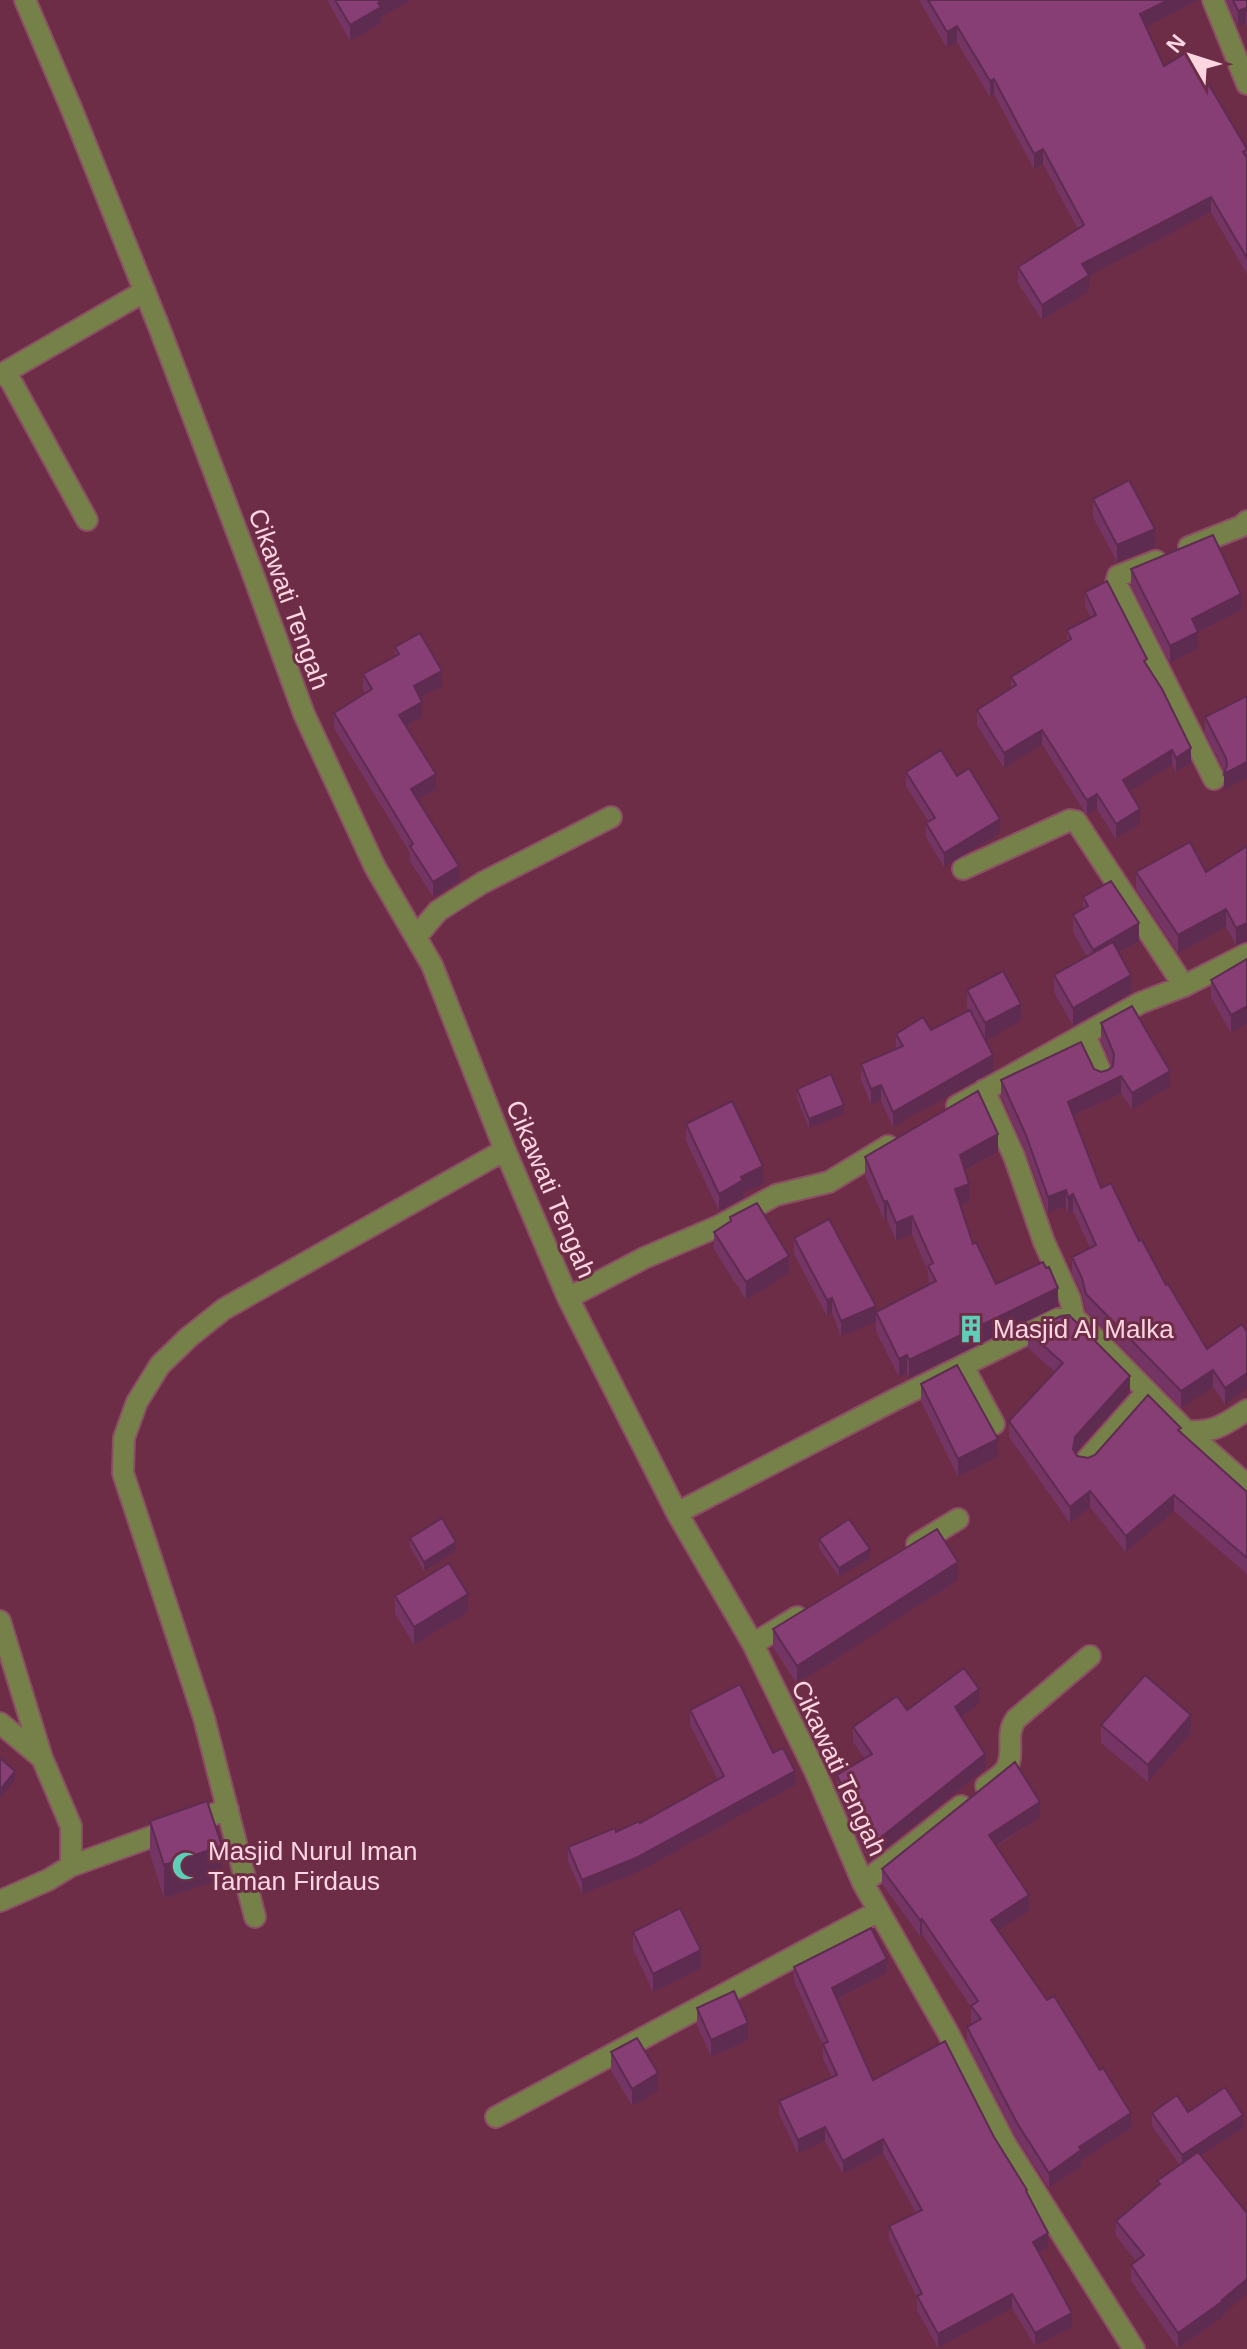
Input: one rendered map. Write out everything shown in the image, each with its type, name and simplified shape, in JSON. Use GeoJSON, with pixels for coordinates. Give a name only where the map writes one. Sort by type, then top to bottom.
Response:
{"type":"FeatureCollection","features":[{"type":"Feature","properties":{"kind":"street","name":"Cikawati Tengah"},"geometry":{"type":"LineString","coordinates":[[25,0],[145,291],[304,714],[375,867],[432,965],[568,1298],[677,1513],[753,1644],[815,1771],[863,1883],[947,2031],[1006,2145],[1134,2349]]}},
{"type":"Feature","properties":{"kind":"street"},"geometry":{"type":"LineString","coordinates":[[1213,0],[1247,84]]}},
{"type":"Feature","properties":{"kind":"street"},"geometry":{"type":"LineString","coordinates":[[87,520],[3,373],[145,291]]}},
{"type":"Feature","properties":{"kind":"street"},"geometry":{"type":"LineString","coordinates":[[1214,779],[1116,579],[1242,526],[1247,521]]}},
{"type":"Feature","properties":{"kind":"street"},"geometry":{"type":"LineString","coordinates":[[416,937],[438,911],[482,883],[611,817]]}},
{"type":"Feature","properties":{"kind":"street"},"geometry":{"type":"LineString","coordinates":[[963,869],[1070,820],[1076,821],[1184,986]]}},
{"type":"Feature","properties":{"kind":"street"},"geometry":{"type":"LineString","coordinates":[[946,1112],[1140,1003],[1184,986],[1247,954]]}},
{"type":"Feature","properties":{"kind":"street"},"geometry":{"type":"LineString","coordinates":[[1085,1035],[1102,1075]]}},
{"type":"Feature","properties":{"kind":"street"},"geometry":{"type":"LineString","coordinates":[[984,1090],[1014,1156],[1044,1242],[1070,1299],[1074,1317],[1186,1431],[1247,1485]]}},
{"type":"Feature","properties":{"kind":"street"},"geometry":{"type":"LineString","coordinates":[[568,1298],[644,1258],[719,1226],[776,1195],[829,1182],[907,1134]]}},
{"type":"Feature","properties":{"kind":"street"},"geometry":{"type":"LineString","coordinates":[[255,1917],[204,1718],[123,1473],[124,1438],[137,1402],[160,1365],[224,1309],[505,1150]]}},
{"type":"Feature","properties":{"kind":"street"},"geometry":{"type":"LineString","coordinates":[[677,1513],[1057,1319],[1074,1317]]}},
{"type":"Feature","properties":{"kind":"street"},"geometry":{"type":"LineString","coordinates":[[963,1366],[994,1424]]}},
{"type":"Feature","properties":{"kind":"street"},"geometry":{"type":"LineString","coordinates":[[1085,1462],[1147,1392]]}},
{"type":"Feature","properties":{"kind":"street"},"geometry":{"type":"LineString","coordinates":[[1186,1431],[1205,1432],[1228,1423],[1247,1410]]}},
{"type":"Feature","properties":{"kind":"street"},"geometry":{"type":"LineString","coordinates":[[903,1553],[958,1519]]}},
{"type":"Feature","properties":{"kind":"street"},"geometry":{"type":"LineString","coordinates":[[753,1644],[808,1611]]}},
{"type":"Feature","properties":{"kind":"street"},"geometry":{"type":"LineString","coordinates":[[0,1621],[42,1758],[71,1826],[71,1866]]}},
{"type":"Feature","properties":{"kind":"street"},"geometry":{"type":"LineString","coordinates":[[863,1883],[1005,1770],[1010,1754],[1009,1734],[1016,1719],[1090,1656]]}},
{"type":"Feature","properties":{"kind":"street"},"geometry":{"type":"LineString","coordinates":[[0,1723],[42,1758]]}},
{"type":"Feature","properties":{"kind":"street"},"geometry":{"type":"LineString","coordinates":[[0,1901],[71,1866],[228,1809]]}},
{"type":"Feature","properties":{"kind":"street"},"geometry":{"type":"LineString","coordinates":[[496,2117],[879,1911]]}},
{"type":"Feature","properties":{"kind":"building"},"geometry":{"type":"Polygon","coordinates":[[[335,0],[383,0],[378,3],[381,7],[350,25],[335,0]]]}},
{"type":"Feature","properties":{"kind":"building"},"geometry":{"type":"Polygon","coordinates":[[[928,0],[1168,0],[1140,14],[1164,66],[1189,51],[1247,149],[1243,152],[1247,158],[1247,258],[1211,197],[1082,264],[1089,275],[1042,305],[1018,267],[1084,225],[1043,149],[1034,154],[994,79],[990,81],[957,26],[947,32],[928,0]]]}},
{"type":"Feature","properties":{"kind":"building"},"geometry":{"type":"Polygon","coordinates":[[[1233,0],[1247,0],[1247,12],[1246,8],[1238,11],[1233,0]]]}},
{"type":"Feature","properties":{"kind":"building"},"geometry":{"type":"Polygon","coordinates":[[[1129,480],[1155,529],[1117,545],[1093,499],[1129,480]]]}},
{"type":"Feature","properties":{"kind":"building"},"geometry":{"type":"Polygon","coordinates":[[[1213,535],[1241,594],[1192,619],[1198,632],[1170,646],[1131,569],[1213,535]]]}},
{"type":"Feature","properties":{"kind":"building"},"geometry":{"type":"Polygon","coordinates":[[[1107,581],[1147,659],[1144,661],[1162,689],[1191,748],[1176,758],[1172,750],[1123,780],[1140,809],[1116,824],[1097,794],[1087,800],[1042,730],[1004,753],[977,710],[1016,685],[1011,677],[1071,639],[1067,630],[1096,615],[1085,592],[1107,581]]]}},
{"type":"Feature","properties":{"kind":"building"},"geometry":{"type":"Polygon","coordinates":[[[420,633],[442,671],[414,686],[422,702],[399,715],[436,774],[411,789],[459,866],[433,882],[334,713],[372,689],[363,674],[399,654],[395,647],[420,633]]]}},
{"type":"Feature","properties":{"kind":"building"},"geometry":{"type":"Polygon","coordinates":[[[1247,696],[1247,762],[1224,774],[1226,758],[1205,717],[1247,696]]]}},
{"type":"Feature","properties":{"kind":"building"},"geometry":{"type":"Polygon","coordinates":[[[941,750],[957,776],[969,768],[1000,819],[944,853],[926,823],[935,818],[906,772],[941,750]]]}},
{"type":"Feature","properties":{"kind":"building"},"geometry":{"type":"Polygon","coordinates":[[[1190,842],[1206,872],[1247,846],[1247,923],[1236,928],[1226,909],[1178,935],[1136,872],[1190,842]]]}},
{"type":"Feature","properties":{"kind":"building"},"geometry":{"type":"Polygon","coordinates":[[[1111,881],[1139,923],[1093,950],[1073,915],[1088,906],[1083,897],[1111,881]]]}},
{"type":"Feature","properties":{"kind":"building"},"geometry":{"type":"Polygon","coordinates":[[[1113,942],[1131,975],[1073,1008],[1054,975],[1113,942]]]}},
{"type":"Feature","properties":{"kind":"building"},"geometry":{"type":"Polygon","coordinates":[[[1247,959],[1247,1006],[1231,1015],[1211,980],[1247,959]]]}},
{"type":"Feature","properties":{"kind":"building"},"geometry":{"type":"Polygon","coordinates":[[[1003,971],[1021,1004],[985,1023],[967,990],[1003,971]]]}},
{"type":"Feature","properties":{"kind":"building"},"geometry":{"type":"Polygon","coordinates":[[[1132,1006],[1170,1071],[1132,1093],[1121,1076],[1068,1102],[1101,1188],[1111,1183],[1139,1241],[1142,1240],[1166,1285],[1207,1349],[1242,1324],[1247,1332],[1247,1373],[1225,1388],[1213,1370],[1181,1391],[1086,1294],[1072,1257],[1096,1245],[1073,1194],[1068,1197],[1066,1190],[1048,1197],[1026,1135],[1001,1080],[1081,1042],[1094,1069],[1101,1072],[1108,1070],[1113,1066],[1114,1054],[1101,1023],[1132,1006]]]}},
{"type":"Feature","properties":{"kind":"building"},"geometry":{"type":"Polygon","coordinates":[[[970,1010],[993,1055],[893,1112],[881,1085],[871,1089],[861,1064],[903,1046],[896,1034],[923,1017],[931,1030],[970,1010]]]}},
{"type":"Feature","properties":{"kind":"building"},"geometry":{"type":"Polygon","coordinates":[[[831,1074],[844,1105],[809,1119],[797,1089],[831,1074]]]}},
{"type":"Feature","properties":{"kind":"building"},"geometry":{"type":"Polygon","coordinates":[[[978,1091],[998,1134],[960,1155],[969,1184],[955,1189],[973,1244],[976,1242],[996,1284],[1043,1262],[1046,1268],[1049,1267],[1058,1288],[909,1360],[907,1355],[899,1359],[876,1312],[936,1281],[928,1266],[933,1263],[912,1216],[896,1223],[865,1157],[978,1091]]]}},
{"type":"Feature","properties":{"kind":"building"},"geometry":{"type":"Polygon","coordinates":[[[732,1101],[763,1166],[741,1177],[743,1180],[719,1194],[686,1124],[732,1101]]]}},
{"type":"Feature","properties":{"kind":"building"},"geometry":{"type":"Polygon","coordinates":[[[757,1203],[789,1256],[746,1282],[714,1232],[731,1221],[730,1217],[757,1203]]]}},
{"type":"Feature","properties":{"kind":"building"},"geometry":{"type":"Polygon","coordinates":[[[829,1219],[876,1306],[841,1321],[832,1298],[827,1300],[794,1238],[829,1219]]]}},
{"type":"Feature","properties":{"kind":"building"},"geometry":{"type":"Polygon","coordinates":[[[1069,1315],[1130,1376],[1075,1437],[1073,1449],[1077,1456],[1088,1458],[1095,1455],[1148,1395],[1181,1428],[1178,1430],[1247,1492],[1247,1558],[1174,1495],[1126,1536],[1090,1491],[1070,1507],[1009,1421],[1063,1363],[1028,1332],[1069,1315]]]}},
{"type":"Feature","properties":{"kind":"building"},"geometry":{"type":"Polygon","coordinates":[[[957,1365],[998,1439],[958,1459],[921,1384],[957,1365]]]}},
{"type":"Feature","properties":{"kind":"building"},"geometry":{"type":"Polygon","coordinates":[[[442,1518],[456,1542],[424,1562],[410,1538],[442,1518]]]}},
{"type":"Feature","properties":{"kind":"building"},"geometry":{"type":"Polygon","coordinates":[[[849,1519],[870,1549],[839,1568],[819,1539],[849,1519]]]}},
{"type":"Feature","properties":{"kind":"building"},"geometry":{"type":"Polygon","coordinates":[[[937,1529],[958,1562],[797,1666],[773,1629],[937,1529]]]}},
{"type":"Feature","properties":{"kind":"building"},"geometry":{"type":"Polygon","coordinates":[[[449,1563],[468,1594],[414,1627],[395,1596],[449,1563]]]}},
{"type":"Feature","properties":{"kind":"building"},"geometry":{"type":"Polygon","coordinates":[[[964,1668],[979,1689],[955,1707],[985,1754],[870,1846],[837,1775],[872,1754],[853,1727],[897,1696],[907,1710],[964,1668]]]}},
{"type":"Feature","properties":{"kind":"building"},"geometry":{"type":"Polygon","coordinates":[[[1145,1675],[1191,1715],[1148,1765],[1101,1725],[1145,1675]]]}},
{"type":"Feature","properties":{"kind":"building"},"geometry":{"type":"Polygon","coordinates":[[[740,1684],[773,1753],[783,1748],[795,1771],[638,1857],[582,1880],[568,1847],[615,1828],[616,1832],[640,1823],[724,1776],[690,1710],[740,1684]]]}},
{"type":"Feature","properties":{"kind":"building"},"geometry":{"type":"Polygon","coordinates":[[[0,1758],[15,1771],[0,1790],[0,1758]]]}},
{"type":"Feature","properties":{"kind":"building"},"geometry":{"type":"Polygon","coordinates":[[[1015,1762],[1040,1802],[989,1835],[1029,1895],[991,1920],[1047,2000],[1054,1996],[1131,2113],[1079,2147],[1081,2150],[1049,2173],[1017,2123],[967,2027],[981,2019],[971,2006],[978,2001],[922,1919],[882,1869],[1015,1762]]]}},
{"type":"Feature","properties":{"kind":"building"},"geometry":{"type":"Polygon","coordinates":[[[207,1801],[222,1846],[164,1865],[150,1821],[207,1801]]]}},
{"type":"Feature","properties":{"kind":"building"},"geometry":{"type":"Polygon","coordinates":[[[680,1908],[701,1950],[653,1974],[633,1932],[680,1908]]]}},
{"type":"Feature","properties":{"kind":"building"},"geometry":{"type":"Polygon","coordinates":[[[871,1928],[887,1959],[832,1988],[873,2080],[945,2041],[1048,2233],[1033,2242],[1072,2313],[1035,2333],[1012,2294],[938,2334],[917,2296],[922,2294],[889,2226],[922,2210],[883,2139],[843,2161],[825,2127],[798,2140],[779,2101],[837,2075],[823,2044],[828,2042],[794,1967],[871,1928]]]}},
{"type":"Feature","properties":{"kind":"building"},"geometry":{"type":"Polygon","coordinates":[[[734,1991],[748,2023],[711,2040],[697,2008],[734,1991]]]}},
{"type":"Feature","properties":{"kind":"building"},"geometry":{"type":"Polygon","coordinates":[[[637,2038],[658,2073],[632,2089],[611,2052],[637,2038]]]}},
{"type":"Feature","properties":{"kind":"building"},"geometry":{"type":"Polygon","coordinates":[[[1225,2087],[1243,2115],[1182,2155],[1152,2113],[1177,2095],[1188,2112],[1225,2087]]]}},
{"type":"Feature","properties":{"kind":"building"},"geometry":{"type":"Polygon","coordinates":[[[1198,2152],[1247,2211],[1247,2279],[1223,2301],[1178,2333],[1131,2265],[1144,2255],[1116,2221],[1160,2184],[1157,2181],[1198,2152]]]}},
{"type":"Feature","properties":{"kind":"place","name":"Masjid Al Malka"},"geometry":{"type":"Point","coordinates":[971,1329]}},
{"type":"Feature","properties":{"kind":"place","name":"Masjid Nurul Iman Taman Firdaus"},"geometry":{"type":"Point","coordinates":[186,1866]}}]}
